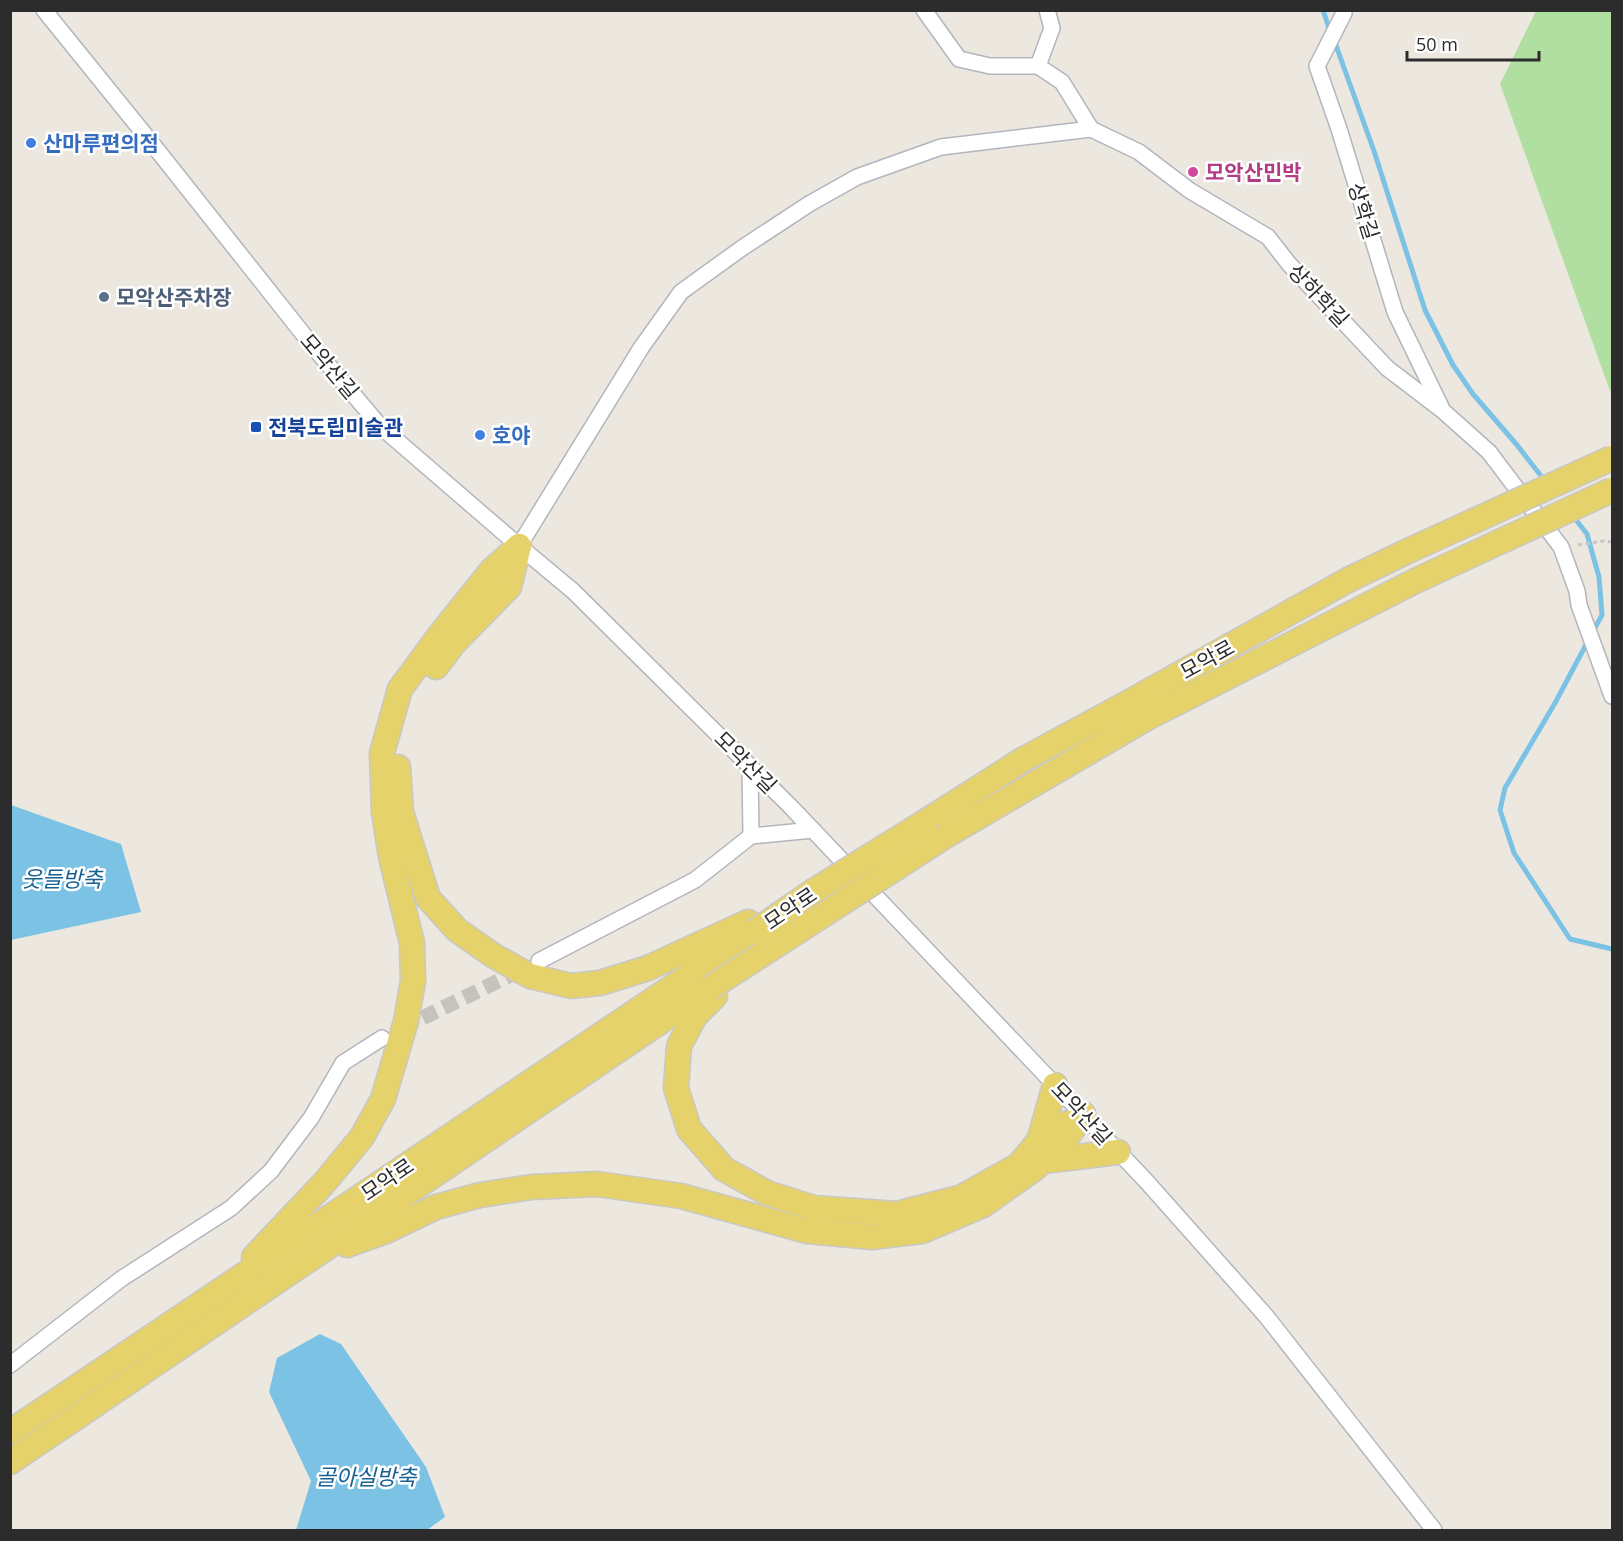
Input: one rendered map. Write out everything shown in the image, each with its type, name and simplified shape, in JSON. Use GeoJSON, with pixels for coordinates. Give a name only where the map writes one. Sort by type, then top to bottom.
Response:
{"type":"FeatureCollection","features":[{"type":"Feature","properties":{"kind":"main road","name":"모악로"},"geometry":{"type":"LineString","coordinates":[[10,1432],[812,892],[1024,759],[1348,580],[1408,550],[1612,458]]}},
{"type":"Feature","properties":{"kind":"main road","name":"모악로"},"geometry":{"type":"LineString","coordinates":[[10,1462],[710,988],[947,834],[1145,719],[1415,581],[1612,490]]}},
{"type":"Feature","properties":{"kind":"main road"},"geometry":{"type":"LineString","coordinates":[[519,546],[509,587],[454,643],[413,698],[397,756],[401,812],[428,898],[457,930],[494,956],[530,976],[571,986],[600,984],[648,968],[812,892]]}},
{"type":"Feature","properties":{"kind":"main road"},"geometry":{"type":"LineString","coordinates":[[222,1291],[324,1183],[362,1137],[383,1099],[406,1021],[413,981],[412,942],[391,857],[384,812],[382,753],[400,689],[492,570],[519,546]]}},
{"type":"Feature","properties":{"kind":"main road"},"geometry":{"type":"LineString","coordinates":[[783,941],[739,974],[695,1016],[679,1046],[676,1088],[689,1129],[724,1169],[767,1194],[814,1208],[896,1214],[962,1197],[1066,1139],[1083,1114]]}},
{"type":"Feature","properties":{"kind":"main road"},"geometry":{"type":"LineString","coordinates":[[308,1260],[386,1230],[436,1207],[480,1195],[532,1187],[597,1184],[681,1196],[807,1231],[872,1237],[922,1231],[983,1205],[1034,1169],[1041,1151],[1055,1085]]}},
{"type":"Feature","properties":{"kind":"main road"},"geometry":{"type":"LineString","coordinates":[[1041,1151],[1118,1152]]}},
{"type":"Feature","properties":{"kind":"street","name":"모악산길"},"geometry":{"type":"LineString","coordinates":[[44,10],[315,349],[380,426],[573,591],[813,830],[1083,1114],[1266,1316],[1434,1530]]}},
{"type":"Feature","properties":{"kind":"street"},"geometry":{"type":"LineString","coordinates":[[519,546],[641,348],[681,291],[809,204],[857,177],[941,147],[1091,129],[1062,82],[1038,66],[990,66],[959,58],[924,10]]}},
{"type":"Feature","properties":{"kind":"street"},"geometry":{"type":"LineString","coordinates":[[1038,66],[1052,28],[1047,10]]}},
{"type":"Feature","properties":{"kind":"street","name":"상학길"},"geometry":{"type":"LineString","coordinates":[[1344,12],[1317,66],[1339,129],[1395,312],[1442,410]]}},
{"type":"Feature","properties":{"kind":"street","name":"상하학길"},"geometry":{"type":"LineString","coordinates":[[1091,129],[1139,152],[1189,190],[1268,237],[1289,264],[1387,368],[1442,410],[1489,452],[1561,547],[1612,696]]}},
{"type":"Feature","properties":{"kind":"street"},"geometry":{"type":"LineString","coordinates":[[750,765],[752,836]]}},
{"type":"Feature","properties":{"kind":"street"},"geometry":{"type":"LineString","coordinates":[[539,961],[695,880],[752,836],[813,830]]}},
{"type":"Feature","properties":{"kind":"street"},"geometry":{"type":"LineString","coordinates":[[10,1365],[121,1279],[231,1208],[271,1171],[311,1118],[343,1063],[382,1038]]}},
{"type":"Feature","properties":{"kind":"path"},"geometry":{"type":"LineString","coordinates":[[1561,547],[1612,542]]}},
{"type":"Feature","properties":{"kind":"green space"},"geometry":{"type":"Polygon","coordinates":[[[1536,11],[1612,11],[1612,390],[1610,391],[1500,84],[1536,11]]]}},
{"type":"Feature","properties":{"kind":"water","name":"웃들방축"},"geometry":{"type":"Polygon","coordinates":[[[11,805],[121,844],[141,912],[11,940],[11,805]]]}},
{"type":"Feature","properties":{"kind":"water","name":"골아실방축"},"geometry":{"type":"Polygon","coordinates":[[[320,1334],[341,1344],[426,1467],[445,1517],[427,1530],[296,1530],[311,1481],[269,1392],[277,1358],[320,1334]]]}},
{"type":"Feature","properties":{"kind":"waterway"},"geometry":{"type":"LineString","coordinates":[[1323,10],[1330,31]]}},
{"type":"Feature","properties":{"kind":"waterway"},"geometry":{"type":"LineString","coordinates":[[1334,40],[1374,151],[1425,310],[1453,365],[1473,394],[1545,481]]}},
{"type":"Feature","properties":{"kind":"waterway"},"geometry":{"type":"LineString","coordinates":[[1573,516],[1587,534],[1599,577],[1602,615],[1592,633]]}},
{"type":"Feature","properties":{"kind":"waterway"},"geometry":{"type":"LineString","coordinates":[[1588,641],[1505,788],[1500,810],[1514,853],[1570,939],[1612,949]]}},
{"type":"Feature","properties":{"kind":"tunnel"},"geometry":{"type":"LineString","coordinates":[[402,1028],[523,969]]}},
{"type":"Feature","properties":{"kind":"place","name":"산마루편의점"},"geometry":{"type":"Point","coordinates":[31,143]}},
{"type":"Feature","properties":{"kind":"place","name":"모악산민박"},"geometry":{"type":"Point","coordinates":[1193,172]}},
{"type":"Feature","properties":{"kind":"place","name":"모악산주차장"},"geometry":{"type":"Point","coordinates":[104,297]}},
{"type":"Feature","properties":{"kind":"place","name":"전북도립미술관"},"geometry":{"type":"Point","coordinates":[256,427]}},
{"type":"Feature","properties":{"kind":"place","name":"호야"},"geometry":{"type":"Point","coordinates":[480,435]}}]}
